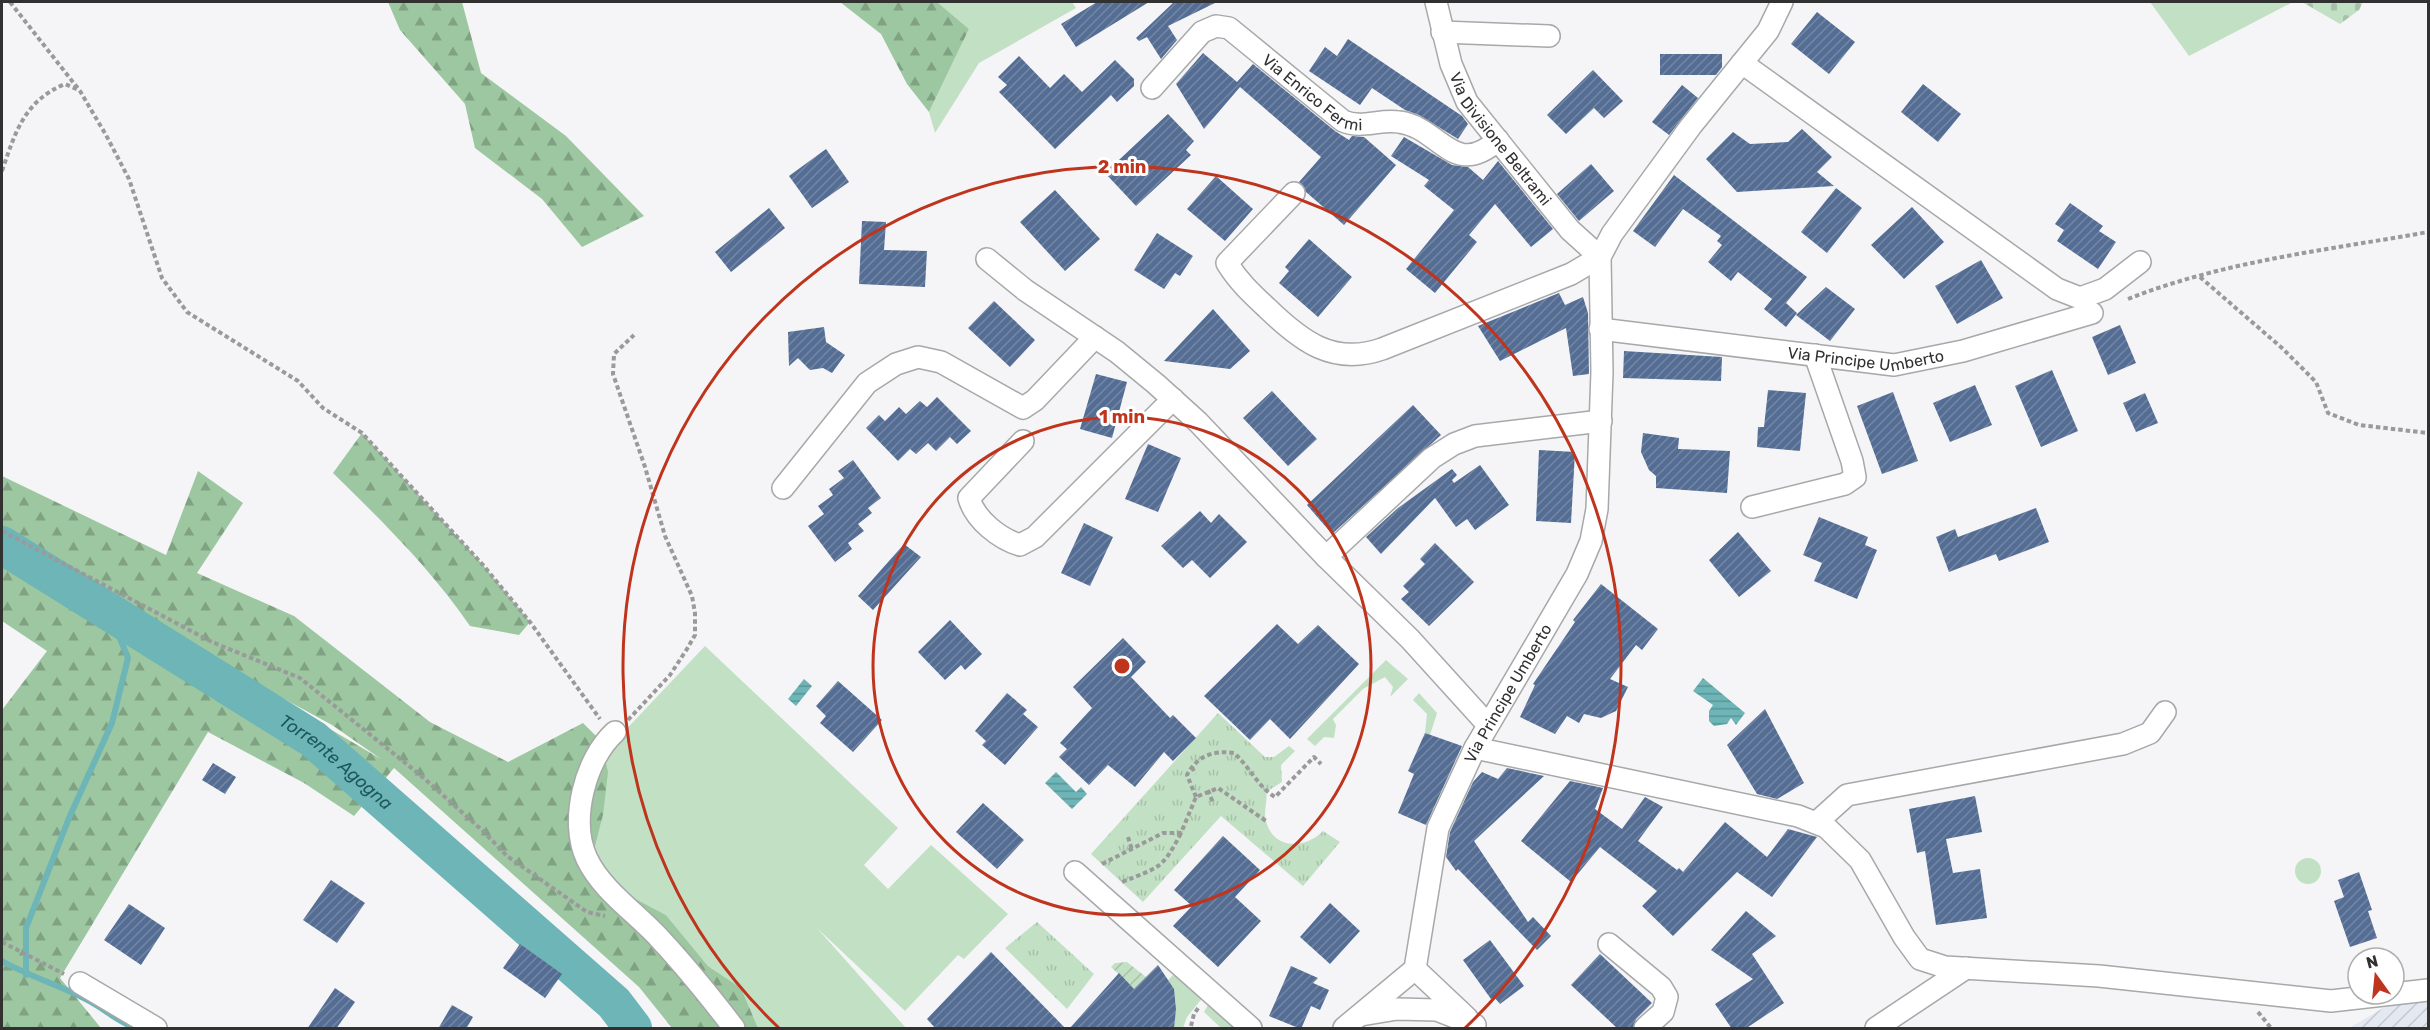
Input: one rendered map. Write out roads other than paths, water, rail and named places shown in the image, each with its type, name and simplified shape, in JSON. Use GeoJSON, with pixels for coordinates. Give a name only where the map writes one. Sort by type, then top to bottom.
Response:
{"type":"FeatureCollection","features":[{"type":"Feature","properties":{"kind":"street","name":"Via Divisione Beltrami"},"geometry":{"type":"LineString","coordinates":[[1436,2],[1451,64],[1467,102],[1570,230],[1600,257]]}},
{"type":"Feature","properties":{"kind":"street"},"geometry":{"type":"LineString","coordinates":[[1294,194],[1227,263],[1237,279],[1283,323],[1313,346],[1339,354],[1363,356],[1571,274],[1600,257],[1619,225],[1768,31],[1782,2]]}},
{"type":"Feature","properties":{"kind":"street","name":"Via Enrico Fermi"},"geometry":{"type":"LineString","coordinates":[[1152,88],[1202,32],[1216,26],[1229,28],[1343,121],[1357,125],[1396,121],[1408,124],[1460,155],[1483,154],[1498,140]]}},
{"type":"Feature","properties":{"kind":"street"},"geometry":{"type":"LineString","coordinates":[[1442,32],[1550,36]]}},
{"type":"Feature","properties":{"kind":"street"},"geometry":{"type":"LineString","coordinates":[[1742,63],[2057,289],[2080,298],[2105,289],[2140,262]]}},
{"type":"Feature","properties":{"kind":"street","name":"Via Principe Umberto"},"geometry":{"type":"LineString","coordinates":[[1415,969],[1438,828],[1474,748],[1577,574],[1591,541],[1597,509],[1601,421],[1600,257]]}},
{"type":"Feature","properties":{"kind":"street"},"geometry":{"type":"LineString","coordinates":[[987,259],[1025,290],[1095,337],[1173,399],[1326,557],[1410,639],[1488,725]]}},
{"type":"Feature","properties":{"kind":"street","name":"Via Principe Umberto"},"geometry":{"type":"LineString","coordinates":[[1600,329],[1894,365],[1963,351],[2092,313]]}},
{"type":"Feature","properties":{"kind":"street"},"geometry":{"type":"LineString","coordinates":[[783,488],[867,383],[896,364],[918,357],[941,362],[1023,408],[1035,400],[1095,337]]}},
{"type":"Feature","properties":{"kind":"street"},"geometry":{"type":"LineString","coordinates":[[1752,507],[1845,484],[1855,477],[1852,461],[1815,355]]}},
{"type":"Feature","properties":{"kind":"street"},"geometry":{"type":"LineString","coordinates":[[1023,441],[969,498],[980,517],[1004,540],[1020,545],[1035,537],[1173,399]]}},
{"type":"Feature","properties":{"kind":"street"},"geometry":{"type":"LineString","coordinates":[[1326,557],[1432,458],[1454,444],[1475,436],[1601,421]]}},
{"type":"Feature","properties":{"kind":"street"},"geometry":{"type":"LineString","coordinates":[[1816,823],[1847,795],[2123,744],[2150,733],[2165,712]]}},
{"type":"Feature","properties":{"kind":"street"},"geometry":{"type":"LineString","coordinates":[[615,732],[602,744],[588,772],[581,795],[581,827],[587,858],[614,895],[707,992],[734,1029]]}},
{"type":"Feature","properties":{"kind":"street"},"geometry":{"type":"LineString","coordinates":[[1474,748],[1798,816],[1826,827],[1860,860],[1898,927],[1920,959],[1945,967],[2099,976],[2331,1000],[2428,990]]}},
{"type":"Feature","properties":{"kind":"street"},"geometry":{"type":"LineString","coordinates":[[1075,872],[1251,1029]]}},
{"type":"Feature","properties":{"kind":"street"},"geometry":{"type":"LineString","coordinates":[[1609,944],[1661,987],[1667,997],[1663,1012],[1645,1029]]}},
{"type":"Feature","properties":{"kind":"street"},"geometry":{"type":"LineString","coordinates":[[1876,1029],[1966,968]]}},
{"type":"Feature","properties":{"kind":"street"},"geometry":{"type":"LineString","coordinates":[[1352,1022],[1415,969],[1477,1027]]}},
{"type":"Feature","properties":{"kind":"street"},"geometry":{"type":"LineString","coordinates":[[80,983],[156,1029]]}},
{"type":"Feature","properties":{"kind":"street"},"geometry":{"type":"LineString","coordinates":[[1352,1022],[1397,1009],[1437,1010],[1477,1027]]}},
{"type":"Feature","properties":{"kind":"water"},"geometry":{"type":"Polygon","coordinates":[[[1703,678],[1745,713],[1736,725],[1731,718],[1727,724],[1714,726],[1709,721],[1709,711],[1713,705],[1693,691],[1703,678]]]}},
{"type":"Feature","properties":{"kind":"water"},"geometry":{"type":"Polygon","coordinates":[[[804,679],[812,686],[796,706],[788,699],[804,679]]]}},
{"type":"Feature","properties":{"kind":"water"},"geometry":{"type":"Polygon","coordinates":[[[1056,772],[1076,792],[1081,787],[1087,794],[1072,809],[1045,783],[1056,772]]]}},
{"type":"Feature","properties":{"kind":"waterway","name":"Torrente Agogna"},"geometry":{"type":"LineString","coordinates":[[2,545],[313,739],[614,1003],[633,1028]]}},
{"type":"Feature","properties":{"kind":"waterway"},"geometry":{"type":"LineString","coordinates":[[26,975],[26,928],[69,818],[112,723],[128,658],[109,612]]}},
{"type":"Feature","properties":{"kind":"waterway"},"geometry":{"type":"LineString","coordinates":[[2,961],[80,996],[135,1028]]}}]}
